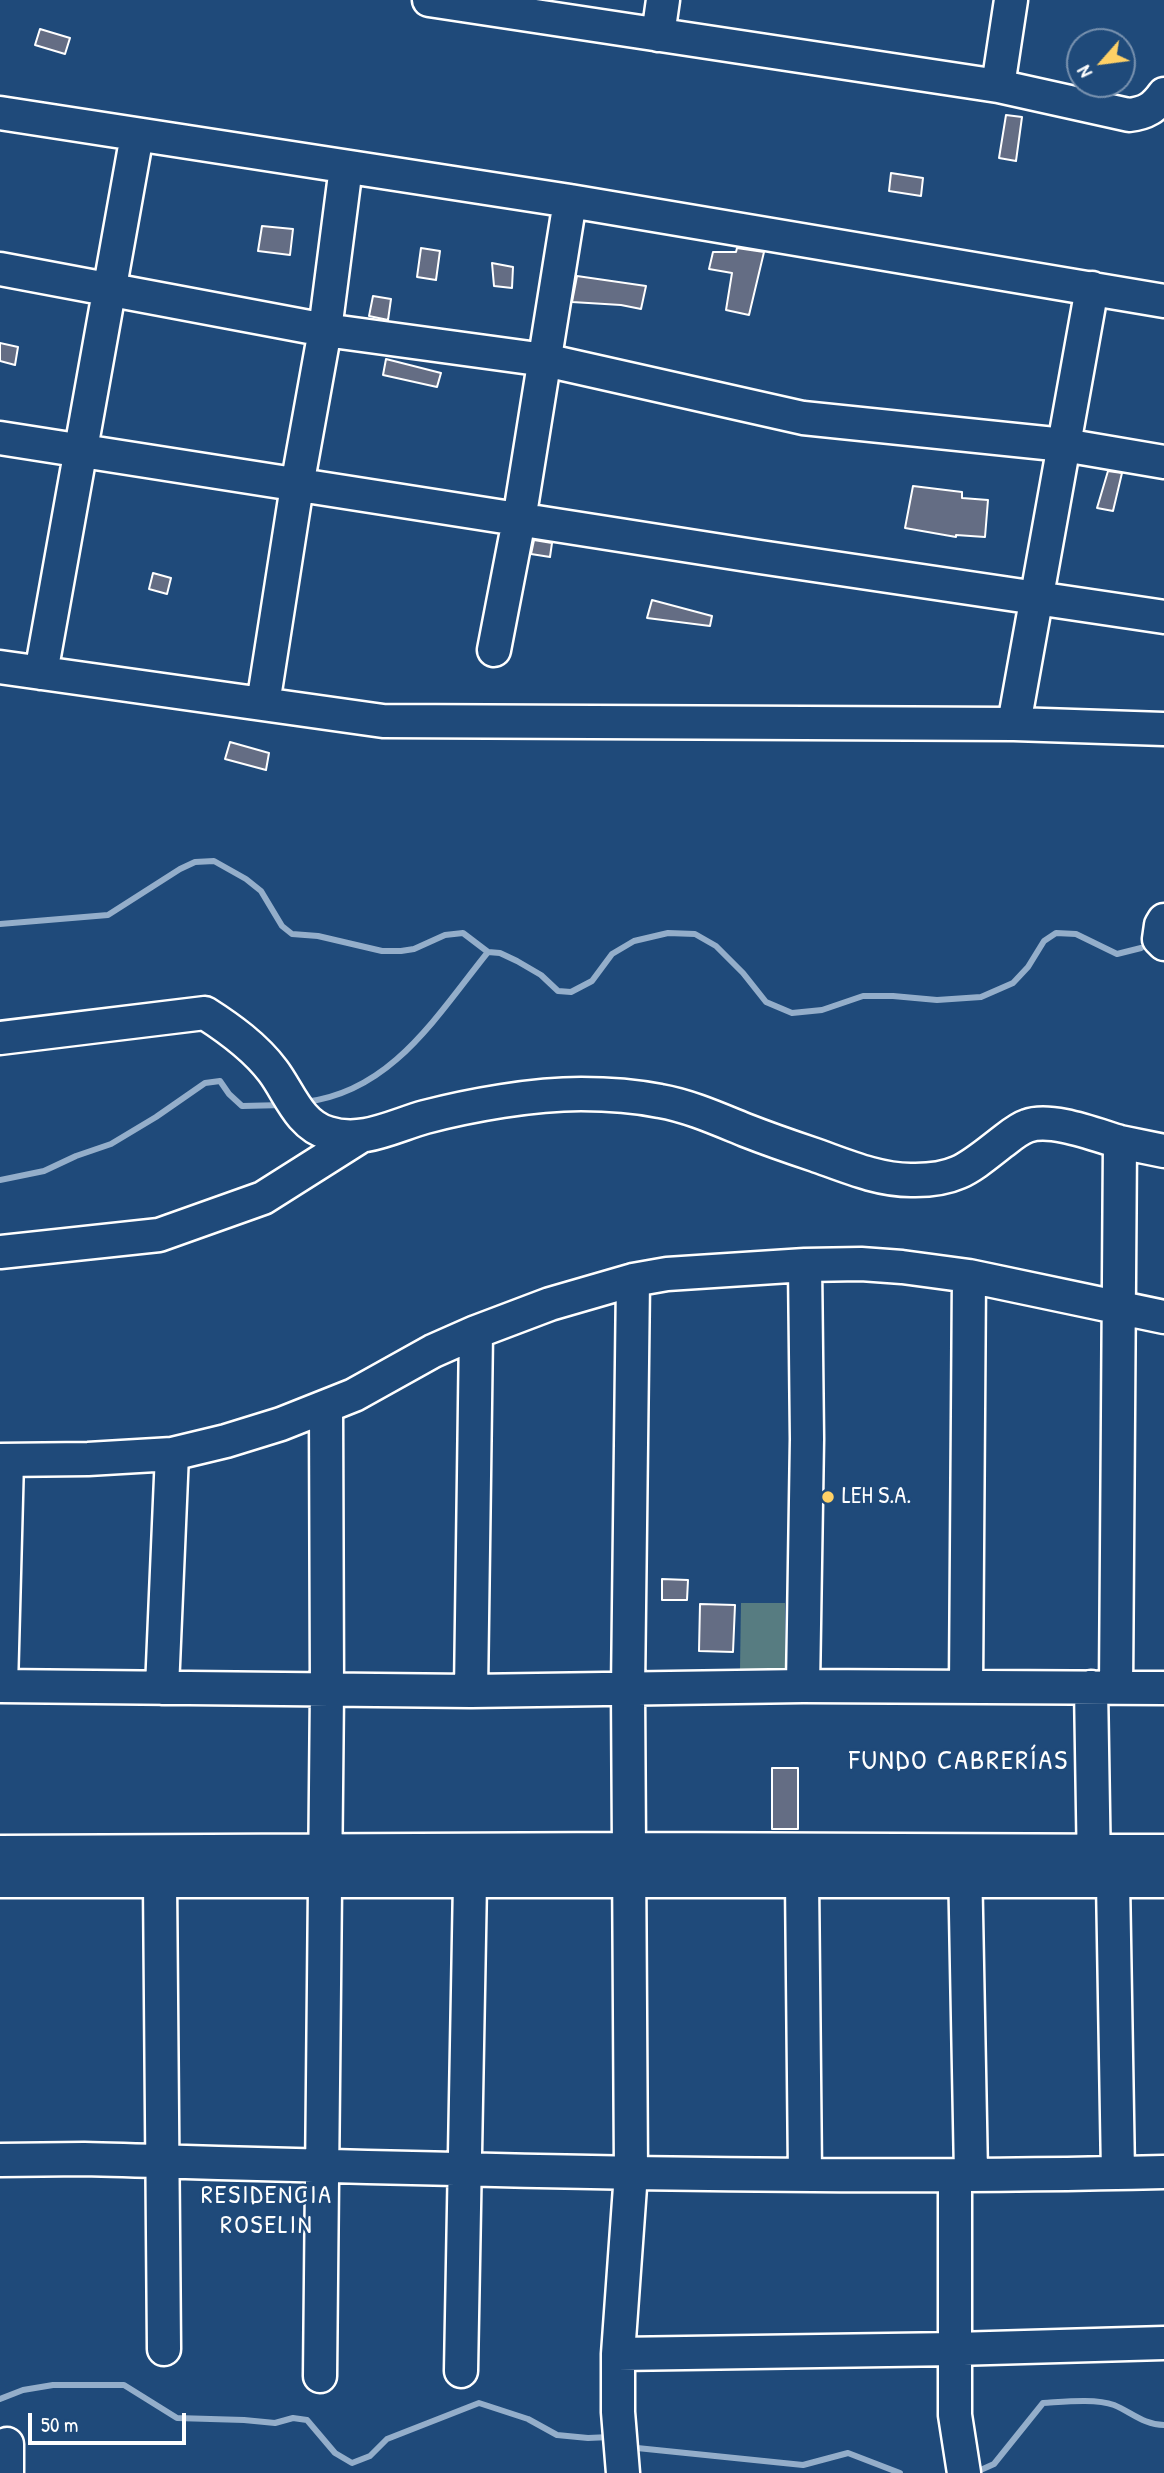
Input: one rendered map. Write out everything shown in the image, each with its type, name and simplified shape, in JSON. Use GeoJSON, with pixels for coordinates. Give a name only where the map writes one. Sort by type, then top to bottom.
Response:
{"type":"FeatureCollection","features":[{"type":"Feature","properties":{"kind":"street"},"geometry":{"type":"LineString","coordinates":[[429,0],[998,86],[1129,115],[1156,106],[1164,94]]}},
{"type":"Feature","properties":{"kind":"street"},"geometry":{"type":"LineString","coordinates":[[658,35],[663,0]]}},
{"type":"Feature","properties":{"kind":"street"},"geometry":{"type":"LineString","coordinates":[[998,86],[1011,0]]}},
{"type":"Feature","properties":{"kind":"street"},"geometry":{"type":"LineString","coordinates":[[0,113],[570,201],[1164,301]]}},
{"type":"Feature","properties":{"kind":"street"},"geometry":{"type":"LineString","coordinates":[[41,673],[137,135]]}},
{"type":"Feature","properties":{"kind":"street"},"geometry":{"type":"LineString","coordinates":[[263,704],[324,330],[346,167]]}},
{"type":"Feature","properties":{"kind":"street"},"geometry":{"type":"LineString","coordinates":[[494,650],[519,520],[570,201]]}},
{"type":"Feature","properties":{"kind":"street"},"geometry":{"type":"LineString","coordinates":[[0,269],[324,330],[545,360],[803,418],[1064,445],[1164,462]]}},
{"type":"Feature","properties":{"kind":"street"},"geometry":{"type":"LineString","coordinates":[[1014,724],[1092,288]]}},
{"type":"Feature","properties":{"kind":"street"},"geometry":{"type":"LineString","coordinates":[[0,438],[297,486],[1164,617]]}},
{"type":"Feature","properties":{"kind":"street"},"geometry":{"type":"LineString","coordinates":[[0,667],[383,721],[1014,724],[1164,729]]}},
{"type":"Feature","properties":{"kind":"street"},"geometry":{"type":"LineString","coordinates":[[1164,920],[1159,939],[1164,944]]}},
{"type":"Feature","properties":{"kind":"street"},"geometry":{"type":"LineString","coordinates":[[0,1038],[205,1013],[233,1031],[273,1071],[293,1104],[314,1126],[325,1133],[361,1136]]}},
{"type":"Feature","properties":{"kind":"street"},"geometry":{"type":"LineString","coordinates":[[0,1252],[159,1235],[263,1198],[361,1136],[424,1117],[554,1095],[583,1094],[662,1101],[872,1175],[903,1180],[946,1178],[956,1174],[1028,1125],[1065,1127],[1164,1151]]}},
{"type":"Feature","properties":{"kind":"street"},"geometry":{"type":"LineString","coordinates":[[1118,2173],[1100,1871],[1103,1687],[1120,1308],[1120,1142]]}},
{"type":"Feature","properties":{"kind":"street"},"geometry":{"type":"LineString","coordinates":[[1164,1317],[969,1276],[875,1265],[805,1265],[681,1273],[633,1280],[550,1304],[433,1351],[354,1395],[326,1407],[226,1441],[172,1454],[4,1460],[0,1686],[327,1690],[803,1686],[1164,1688]]}},
{"type":"Feature","properties":{"kind":"street"},"geometry":{"type":"LineString","coordinates":[[803,1686],[807,1439],[805,1265]]}},
{"type":"Feature","properties":{"kind":"street"},"geometry":{"type":"LineString","coordinates":[[966,1686],[969,1276]]}},
{"type":"Feature","properties":{"kind":"street"},"geometry":{"type":"LineString","coordinates":[[623,2473],[618,2412],[618,2354],[631,2173],[628,1689],[633,1280]]}},
{"type":"Feature","properties":{"kind":"street"},"geometry":{"type":"LineString","coordinates":[[471,1690],[476,1332]]}},
{"type":"Feature","properties":{"kind":"street"},"geometry":{"type":"LineString","coordinates":[[320,2375],[327,1690],[326,1407]]}},
{"type":"Feature","properties":{"kind":"street"},"geometry":{"type":"LineString","coordinates":[[162,1688],[172,1454]]}},
{"type":"Feature","properties":{"kind":"street"},"geometry":{"type":"LineString","coordinates":[[0,1881],[160,1882],[325,1866],[629,1849],[1100,1871],[1164,1881]]}},
{"type":"Feature","properties":{"kind":"street"},"geometry":{"type":"LineString","coordinates":[[1100,1871],[1164,1851]]}},
{"type":"Feature","properties":{"kind":"street"},"geometry":{"type":"LineString","coordinates":[[0,1852],[325,1866],[470,1882],[803,1880],[966,1866]]}},
{"type":"Feature","properties":{"kind":"street"},"geometry":{"type":"LineString","coordinates":[[964,2473],[955,2415],[955,2350],[963,2175],[966,1866]]}},
{"type":"Feature","properties":{"kind":"street"},"geometry":{"type":"LineString","coordinates":[[803,1880],[805,2174]]}},
{"type":"Feature","properties":{"kind":"street"},"geometry":{"type":"LineString","coordinates":[[160,1882],[164,2348]]}},
{"type":"Feature","properties":{"kind":"street"},"geometry":{"type":"LineString","coordinates":[[461,2371],[470,1882]]}},
{"type":"Feature","properties":{"kind":"street"},"geometry":{"type":"LineString","coordinates":[[0,2160],[162,2161],[631,2173],[963,2175],[1164,2172]]}},
{"type":"Feature","properties":{"kind":"street"},"geometry":{"type":"LineString","coordinates":[[618,2354],[955,2350],[1164,2343]]}},
{"type":"Feature","properties":{"kind":"green space"},"geometry":{"type":"Polygon","coordinates":[[[741,1603],[785,1603],[785,1669],[740,1669],[741,1603]]]}},
{"type":"Feature","properties":{"kind":"building"},"geometry":{"type":"Polygon","coordinates":[[[40,29],[70,38],[65,54],[35,45],[40,29]]]}},
{"type":"Feature","properties":{"kind":"building"},"geometry":{"type":"Polygon","coordinates":[[[1006,115],[1022,117],[1016,161],[999,158],[1006,115]]]}},
{"type":"Feature","properties":{"kind":"building"},"geometry":{"type":"Polygon","coordinates":[[[891,173],[923,178],[921,196],[889,191],[891,173]]]}},
{"type":"Feature","properties":{"kind":"building"},"geometry":{"type":"Polygon","coordinates":[[[262,226],[293,229],[290,255],[258,251],[262,226]]]}},
{"type":"Feature","properties":{"kind":"building"},"geometry":{"type":"Polygon","coordinates":[[[421,248],[440,251],[436,280],[417,277],[421,248]]]}},
{"type":"Feature","properties":{"kind":"building"},"geometry":{"type":"Polygon","coordinates":[[[737,248],[764,252],[749,315],[726,310],[732,273],[709,269],[713,252],[736,252],[737,248]]]}},
{"type":"Feature","properties":{"kind":"building"},"geometry":{"type":"Polygon","coordinates":[[[492,263],[513,267],[512,288],[494,286],[492,263]]]}},
{"type":"Feature","properties":{"kind":"building"},"geometry":{"type":"Polygon","coordinates":[[[577,276],[646,286],[641,309],[572,302],[577,276]]]}},
{"type":"Feature","properties":{"kind":"building"},"geometry":{"type":"Polygon","coordinates":[[[373,296],[391,299],[388,320],[369,316],[373,296]]]}},
{"type":"Feature","properties":{"kind":"building"},"geometry":{"type":"Polygon","coordinates":[[[0,343],[18,347],[15,365],[0,361],[0,343]]]}},
{"type":"Feature","properties":{"kind":"building"},"geometry":{"type":"Polygon","coordinates":[[[386,359],[441,373],[437,387],[383,375],[386,359]]]}},
{"type":"Feature","properties":{"kind":"building"},"geometry":{"type":"Polygon","coordinates":[[[1108,471],[1122,473],[1113,511],[1097,508],[1108,471]]]}},
{"type":"Feature","properties":{"kind":"building"},"geometry":{"type":"Polygon","coordinates":[[[913,486],[962,492],[962,498],[988,500],[985,537],[956,537],[905,528],[913,486]]]}},
{"type":"Feature","properties":{"kind":"building"},"geometry":{"type":"Polygon","coordinates":[[[534,540],[552,543],[550,557],[531,554],[534,540]]]}},
{"type":"Feature","properties":{"kind":"building"},"geometry":{"type":"Polygon","coordinates":[[[153,573],[171,578],[167,594],[149,589],[153,573]]]}},
{"type":"Feature","properties":{"kind":"building"},"geometry":{"type":"Polygon","coordinates":[[[652,600],[712,616],[710,626],[647,618],[652,600]]]}},
{"type":"Feature","properties":{"kind":"building"},"geometry":{"type":"Polygon","coordinates":[[[230,742],[269,753],[266,770],[225,759],[230,742]]]}},
{"type":"Feature","properties":{"kind":"building"},"geometry":{"type":"Polygon","coordinates":[[[662,1579],[688,1580],[687,1600],[662,1600],[662,1579]]]}},
{"type":"Feature","properties":{"kind":"building"},"geometry":{"type":"Polygon","coordinates":[[[700,1604],[735,1605],[733,1652],[699,1651],[700,1604]]]}},
{"type":"Feature","properties":{"kind":"building"},"geometry":{"type":"Polygon","coordinates":[[[772,1768],[798,1768],[798,1829],[772,1829],[772,1768]]]}},
{"type":"Feature","properties":{"kind":"waterway"},"geometry":{"type":"LineString","coordinates":[[0,924],[108,915],[180,869],[195,862],[214,861],[261,891],[282,926],[292,934],[318,936],[382,951],[401,951],[414,949],[445,935],[463,933],[488,952],[500,953],[541,975],[558,991],[571,992],[592,981],[612,954],[634,941],[668,933],[695,934],[716,946],[743,973],[766,1002],[792,1013],[822,1010],[863,996],[937,1000],[981,997],[1013,983],[1028,967],[1044,941],[1056,933],[1076,934],[1117,954],[1141,948]]}},
{"type":"Feature","properties":{"kind":"waterway"},"geometry":{"type":"LineString","coordinates":[[305,1102],[336,1095],[363,1083],[388,1067],[431,1025],[488,952]]}},
{"type":"Feature","properties":{"kind":"waterway"},"geometry":{"type":"LineString","coordinates":[[0,1180],[44,1171],[111,1144],[205,1083],[220,1081],[242,1106],[284,1105]]}},
{"type":"Feature","properties":{"kind":"waterway"},"geometry":{"type":"LineString","coordinates":[[0,2399],[23,2390],[53,2385],[124,2385],[177,2418],[275,2423],[293,2418],[307,2420],[335,2453],[352,2463],[370,2456],[387,2439],[479,2403],[528,2419],[557,2435],[610,2437]]}},
{"type":"Feature","properties":{"kind":"waterway"},"geometry":{"type":"LineString","coordinates":[[974,2473],[994,2464],[1043,2403],[1106,2403],[1144,2421],[1164,2425]]}},
{"type":"Feature","properties":{"kind":"waterway"},"geometry":{"type":"LineString","coordinates":[[629,2445],[803,2465],[848,2453],[900,2473]]}},
{"type":"Feature","properties":{"kind":"place","name":"LEH S.A."},"geometry":{"type":"Point","coordinates":[828,1497]}},
{"type":"Feature","properties":{"kind":"district","name":"FUNDO CABRERÍAS"},"geometry":{"type":"Point","coordinates":[959,1762]}},
{"type":"Feature","properties":{"kind":"district","name":"RESIDENCIA ROSELIN"},"geometry":{"type":"Point","coordinates":[267,2211]}}]}
